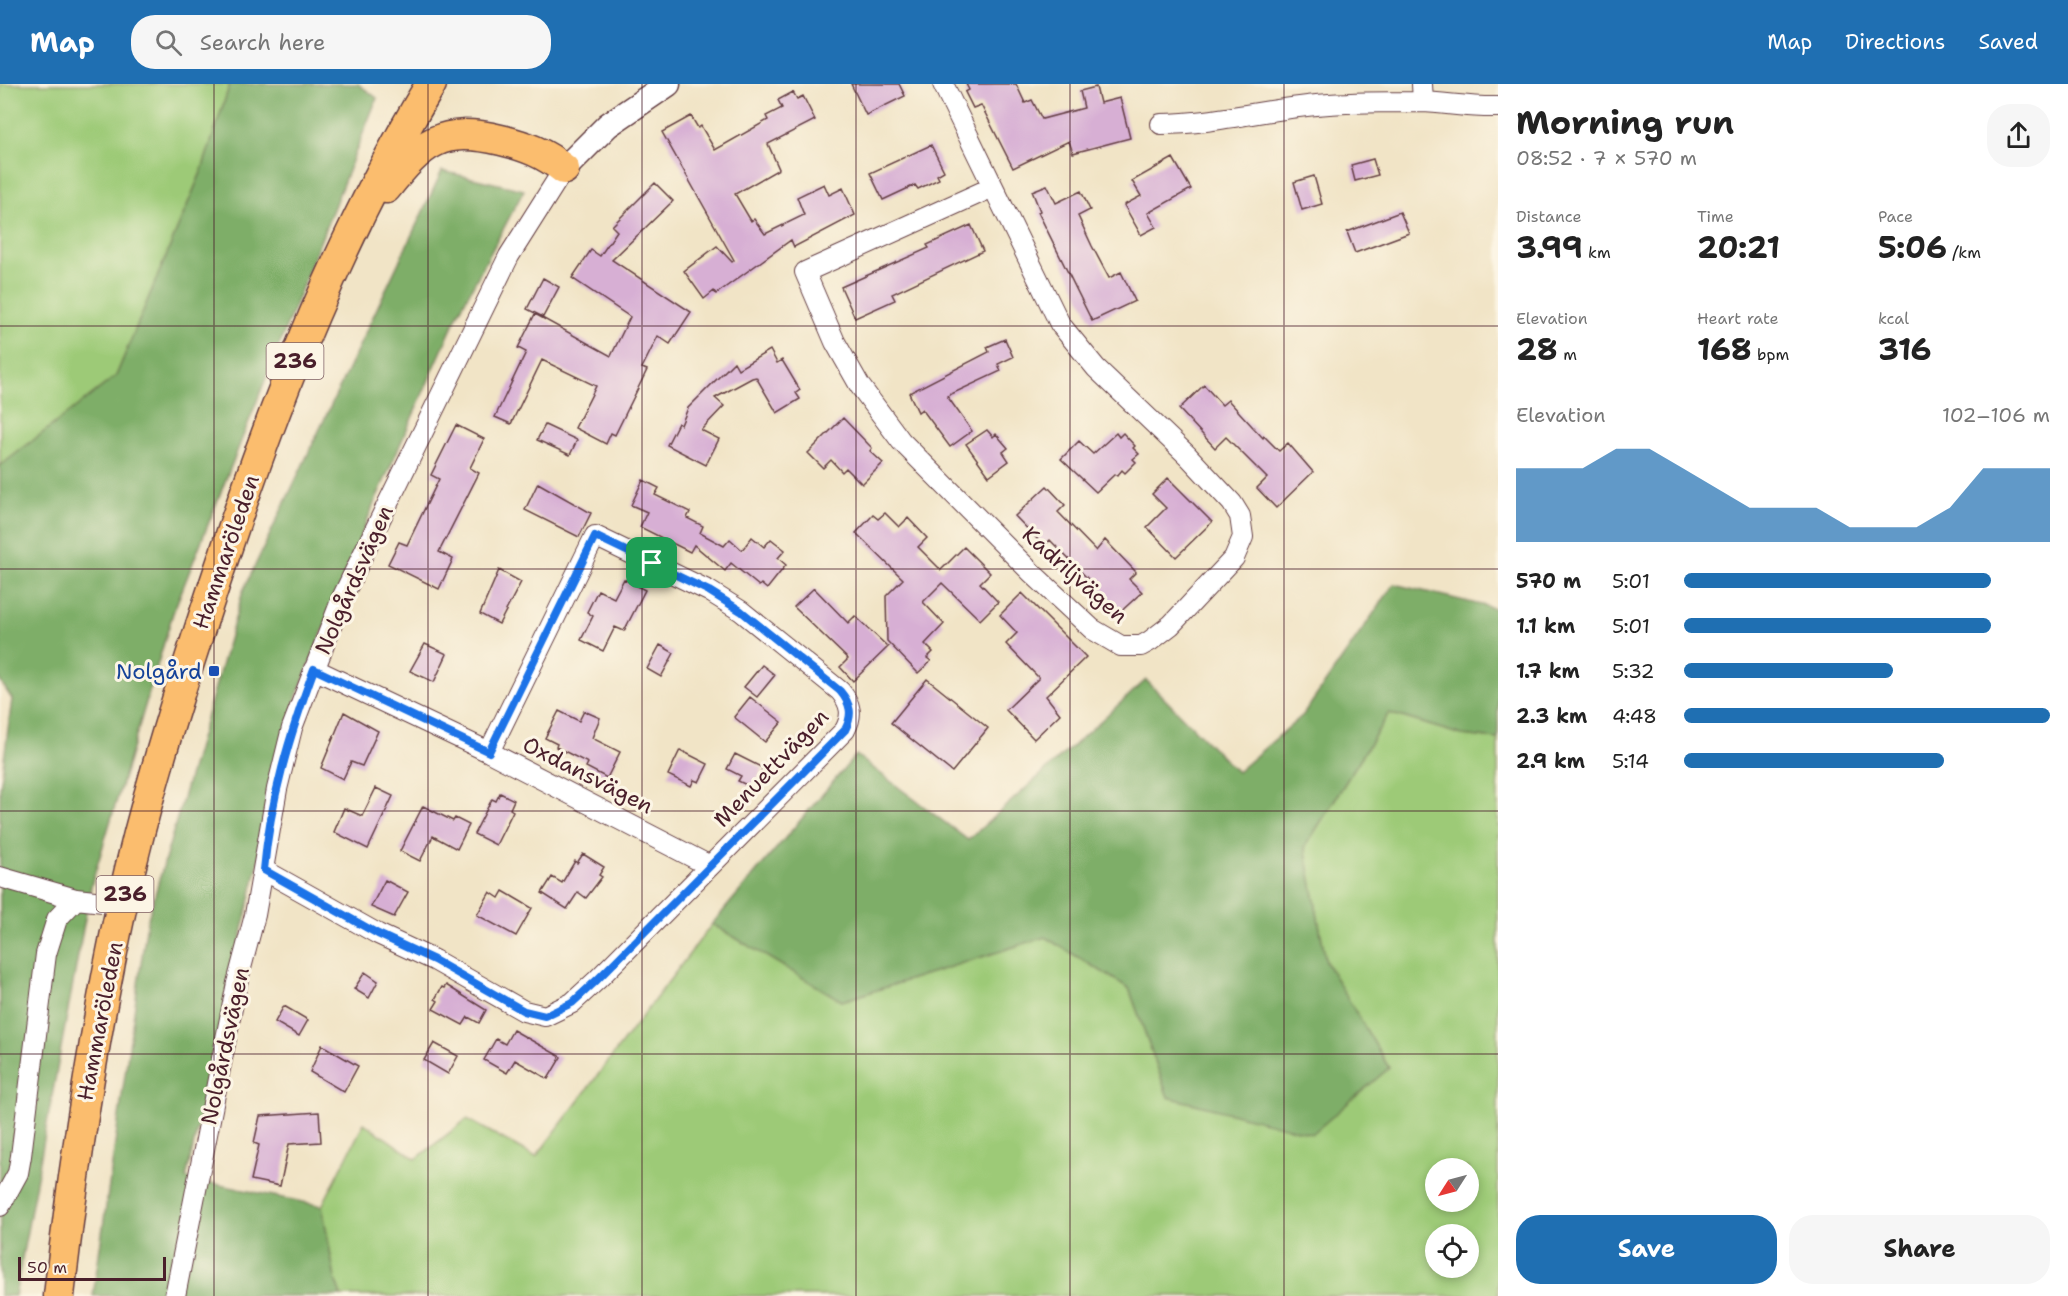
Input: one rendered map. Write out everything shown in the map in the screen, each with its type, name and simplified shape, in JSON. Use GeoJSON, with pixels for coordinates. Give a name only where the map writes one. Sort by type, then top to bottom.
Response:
{"type":"FeatureCollection","features":[{"type":"Feature","properties":{"kind":"main road","name":"Hammaröleden"},"geometry":{"type":"LineString","coordinates":[[59,1296],[71,1189],[93,1047],[122,904],[167,733],[241,503],[282,390],[357,223],[383,170],[431,84]]}},
{"type":"Feature","properties":{"kind":"main road","name":"236"},"geometry":{"type":"LineString","coordinates":[[357,223],[395,177],[418,154],[434,142],[454,134],[473,134],[529,147],[564,169]]}},
{"type":"Feature","properties":{"kind":"street","name":"Nolgårdsvägen"},"geometry":{"type":"LineString","coordinates":[[175,1296],[237,983],[264,870],[277,789],[292,728],[314,669],[363,555],[509,255],[564,169],[608,125],[668,84]]}},
{"type":"Feature","properties":{"kind":"street","name":"Kadriljvägen"},"geometry":{"type":"LineString","coordinates":[[943,84],[1060,324],[1096,368],[1188,456],[1232,503],[1240,516],[1243,537],[1234,558],[1171,625],[1141,646],[1121,646],[1092,629],[920,461],[860,386],[836,342],[805,272],[993,187]]}},
{"type":"Feature","properties":{"kind":"street"},"geometry":{"type":"LineString","coordinates":[[1161,124],[1195,124],[1268,111],[1423,93],[1454,107],[1498,107]]}},
{"type":"Feature","properties":{"kind":"street","name":"Menuettvägen"},"geometry":{"type":"LineString","coordinates":[[264,870],[378,934],[434,960],[524,1011],[545,1016],[559,1011],[580,995],[708,866],[770,808],[845,730],[851,720],[850,707],[840,691],[741,611],[709,591],[595,536],[489,752]]}},
{"type":"Feature","properties":{"kind":"street","name":"Oxdansvägen"},"geometry":{"type":"LineString","coordinates":[[314,669],[489,752],[708,866]]}},
{"type":"Feature","properties":{"kind":"street"},"geometry":{"type":"LineString","coordinates":[[0,877],[76,899],[122,904]]}},
{"type":"Feature","properties":{"kind":"street"},"geometry":{"type":"LineString","coordinates":[[0,1206],[18,1173],[46,954],[57,919],[76,899]]}},
{"type":"Feature","properties":{"kind":"green space"},"geometry":{"type":"Polygon","coordinates":[[[0,84],[230,84],[202,170],[116,376],[0,466],[0,84]]]}},
{"type":"Feature","properties":{"kind":"green space"},"geometry":{"type":"Polygon","coordinates":[[[230,84],[358,84],[377,98],[173,613],[91,886],[15,1296],[0,1296],[0,789],[12,699],[0,681],[0,466],[116,376],[202,170],[230,84]]]}},
{"type":"Feature","properties":{"kind":"green space"},"geometry":{"type":"Polygon","coordinates":[[[442,171],[524,190],[458,314],[373,506],[296,698],[186,1178],[322,1206],[335,1279],[341,1296],[93,1296],[147,922],[243,591],[442,171]]]}},
{"type":"Feature","properties":{"kind":"green space"},"geometry":{"type":"Polygon","coordinates":[[[1394,584],[1498,609],[1498,739],[1462,735],[1389,713],[1305,847],[1326,962],[1389,1068],[1312,1134],[1168,1097],[1129,988],[1045,937],[842,1001],[712,924],[856,755],[968,840],[1146,680],[1237,772],[1303,715],[1394,584]]]}},
{"type":"Feature","properties":{"kind":"green space"},"geometry":{"type":"Polygon","coordinates":[[[1389,713],[1462,735],[1498,739],[1498,1296],[341,1296],[335,1279],[322,1206],[364,1123],[416,1159],[467,1119],[536,1157],[712,924],[842,1001],[1045,937],[1129,988],[1168,1097],[1389,1068],[1326,962],[1305,847],[1389,713]]]}},
{"type":"Feature","properties":{"kind":"building"},"geometry":{"type":"Polygon","coordinates":[[[851,84],[899,84],[905,96],[866,115],[851,84]]]}},
{"type":"Feature","properties":{"kind":"building"},"geometry":{"type":"Polygon","coordinates":[[[966,84],[1016,84],[1025,103],[1032,100],[1042,119],[1084,108],[1080,91],[1096,87],[1100,103],[1120,98],[1130,138],[1073,153],[1069,141],[1013,168],[981,105],[973,108],[965,92],[969,90],[966,84]]]}},
{"type":"Feature","properties":{"kind":"building"},"geometry":{"type":"Polygon","coordinates":[[[793,92],[797,99],[803,96],[815,120],[768,144],[779,169],[735,194],[751,221],[754,219],[765,234],[804,215],[797,197],[824,184],[829,195],[843,188],[855,215],[794,247],[791,240],[716,294],[714,291],[704,299],[684,271],[717,246],[732,262],[734,260],[662,132],[691,116],[698,128],[701,126],[715,150],[768,120],[766,116],[782,108],[778,100],[793,92]]]}},
{"type":"Feature","properties":{"kind":"building"},"geometry":{"type":"Polygon","coordinates":[[[931,145],[944,171],[937,175],[939,179],[918,189],[915,185],[883,200],[870,173],[931,145]]]}},
{"type":"Feature","properties":{"kind":"building"},"geometry":{"type":"Polygon","coordinates":[[[1173,158],[1191,189],[1148,213],[1156,227],[1141,235],[1124,205],[1141,196],[1132,181],[1173,158]]]}},
{"type":"Feature","properties":{"kind":"building"},"geometry":{"type":"Polygon","coordinates":[[[1373,159],[1378,175],[1355,181],[1351,165],[1373,159]]]}},
{"type":"Feature","properties":{"kind":"building"},"geometry":{"type":"Polygon","coordinates":[[[1314,176],[1322,204],[1302,210],[1294,182],[1314,176]]]}},
{"type":"Feature","properties":{"kind":"building"},"geometry":{"type":"Polygon","coordinates":[[[655,183],[673,201],[612,260],[691,312],[670,344],[658,336],[642,368],[647,370],[615,435],[611,433],[606,444],[575,428],[596,386],[542,360],[511,424],[495,417],[526,352],[518,348],[535,314],[611,356],[630,317],[572,278],[591,250],[600,256],[617,231],[612,226],[655,183]]]}},
{"type":"Feature","properties":{"kind":"building"},"geometry":{"type":"Polygon","coordinates":[[[1047,185],[1056,203],[1081,191],[1090,210],[1078,216],[1092,246],[1109,278],[1121,272],[1135,301],[1092,321],[1038,212],[1040,211],[1032,191],[1047,185]]]}},
{"type":"Feature","properties":{"kind":"building"},"geometry":{"type":"Polygon","coordinates":[[[1400,212],[1409,233],[1355,253],[1347,232],[1400,212]]]}},
{"type":"Feature","properties":{"kind":"building"},"geometry":{"type":"Polygon","coordinates":[[[971,225],[983,251],[892,294],[895,300],[855,318],[841,287],[929,248],[927,245],[971,225]]]}},
{"type":"Feature","properties":{"kind":"building"},"geometry":{"type":"Polygon","coordinates":[[[543,278],[559,287],[543,317],[527,309],[543,278]]]}},
{"type":"Feature","properties":{"kind":"building"},"geometry":{"type":"Polygon","coordinates":[[[1005,339],[1013,357],[998,364],[1001,371],[947,396],[972,431],[950,447],[922,409],[918,412],[909,393],[989,352],[987,347],[1005,339]]]}},
{"type":"Feature","properties":{"kind":"building"},"geometry":{"type":"Polygon","coordinates":[[[770,350],[777,363],[782,360],[800,390],[796,393],[800,399],[777,413],[756,377],[752,378],[715,398],[724,406],[701,430],[719,439],[706,465],[667,445],[678,423],[681,425],[688,408],[734,362],[738,369],[770,350]]]}},
{"type":"Feature","properties":{"kind":"building"},"geometry":{"type":"Polygon","coordinates":[[[1204,385],[1222,405],[1228,400],[1263,438],[1264,436],[1279,451],[1288,443],[1313,472],[1276,508],[1257,488],[1267,478],[1226,437],[1215,448],[1179,409],[1204,385]]]}},
{"type":"Feature","properties":{"kind":"building"},"geometry":{"type":"Polygon","coordinates":[[[843,418],[883,463],[862,484],[846,468],[842,472],[831,460],[823,468],[808,453],[843,418]]]}},
{"type":"Feature","properties":{"kind":"building"},"geometry":{"type":"Polygon","coordinates":[[[456,425],[484,439],[470,468],[479,473],[439,552],[453,559],[439,589],[388,564],[399,542],[407,545],[439,479],[431,475],[456,425]]]}},
{"type":"Feature","properties":{"kind":"building"},"geometry":{"type":"Polygon","coordinates":[[[545,425],[577,440],[570,455],[537,440],[545,425]]]}},
{"type":"Feature","properties":{"kind":"building"},"geometry":{"type":"Polygon","coordinates":[[[987,430],[993,437],[996,434],[1008,448],[1003,452],[1009,461],[989,476],[966,444],[987,430]]]}},
{"type":"Feature","properties":{"kind":"building"},"geometry":{"type":"Polygon","coordinates":[[[1116,433],[1119,437],[1123,433],[1139,454],[1133,459],[1136,462],[1125,473],[1122,470],[1117,476],[1115,474],[1096,492],[1061,459],[1079,441],[1093,454],[1116,433]]]}},
{"type":"Feature","properties":{"kind":"building"},"geometry":{"type":"Polygon","coordinates":[[[1168,478],[1212,522],[1176,557],[1147,527],[1166,508],[1152,494],[1168,478]]]}},
{"type":"Feature","properties":{"kind":"building"},"geometry":{"type":"Polygon","coordinates":[[[643,480],[659,488],[655,495],[690,512],[687,518],[703,526],[700,533],[724,546],[730,539],[742,550],[752,537],[764,547],[771,539],[785,550],[778,558],[786,565],[767,589],[761,584],[759,586],[731,563],[725,571],[694,545],[690,552],[640,527],[647,512],[631,505],[643,480]]]}},
{"type":"Feature","properties":{"kind":"building"},"geometry":{"type":"Polygon","coordinates":[[[538,483],[591,513],[579,537],[525,510],[538,483]]]}},
{"type":"Feature","properties":{"kind":"building"},"geometry":{"type":"Polygon","coordinates":[[[1047,486],[1065,505],[1058,512],[1096,551],[1105,540],[1136,572],[1129,579],[1142,592],[1116,616],[1086,585],[1090,581],[1050,540],[1044,546],[1015,516],[1047,486]]]}},
{"type":"Feature","properties":{"kind":"building"},"geometry":{"type":"Polygon","coordinates":[[[885,513],[899,527],[908,518],[927,538],[918,547],[941,570],[964,547],[990,573],[980,583],[998,602],[980,620],[942,583],[923,602],[944,624],[925,644],[933,652],[927,658],[931,661],[918,673],[887,641],[886,596],[903,579],[856,533],[873,515],[878,519],[885,513]]]}},
{"type":"Feature","properties":{"kind":"building"},"geometry":{"type":"Polygon","coordinates":[[[499,570],[521,582],[499,624],[480,614],[499,570]]]}},
{"type":"Feature","properties":{"kind":"building"},"geometry":{"type":"Polygon","coordinates":[[[624,579],[645,590],[624,631],[615,627],[603,651],[581,640],[593,616],[587,612],[598,590],[614,598],[624,579]]]}},
{"type":"Feature","properties":{"kind":"building"},"geometry":{"type":"Polygon","coordinates":[[[814,588],[848,623],[855,616],[888,647],[853,681],[840,667],[848,659],[794,607],[814,588]]]}},
{"type":"Feature","properties":{"kind":"building"},"geometry":{"type":"Polygon","coordinates":[[[1022,593],[1086,657],[1046,696],[1060,714],[1034,739],[1006,710],[1039,678],[1006,644],[1017,633],[1000,615],[1022,593]]]}},
{"type":"Feature","properties":{"kind":"building"},"geometry":{"type":"Polygon","coordinates":[[[425,644],[447,654],[434,682],[410,671],[425,644]]]}},
{"type":"Feature","properties":{"kind":"building"},"geometry":{"type":"Polygon","coordinates":[[[660,645],[674,653],[661,677],[647,669],[660,645]]]}},
{"type":"Feature","properties":{"kind":"building"},"geometry":{"type":"Polygon","coordinates":[[[762,665],[775,675],[757,697],[744,687],[762,665]]]}},
{"type":"Feature","properties":{"kind":"building"},"geometry":{"type":"Polygon","coordinates":[[[927,679],[988,728],[952,772],[891,723],[927,679]]]}},
{"type":"Feature","properties":{"kind":"building"},"geometry":{"type":"Polygon","coordinates":[[[750,697],[782,722],[765,742],[734,717],[750,697]]]}},
{"type":"Feature","properties":{"kind":"building"},"geometry":{"type":"Polygon","coordinates":[[[559,711],[579,721],[584,711],[600,718],[592,738],[620,752],[607,778],[586,767],[588,763],[556,747],[557,744],[545,738],[559,711]]]}},
{"type":"Feature","properties":{"kind":"building"},"geometry":{"type":"Polygon","coordinates":[[[344,712],[378,731],[362,766],[351,762],[343,779],[321,768],[344,712]]]}},
{"type":"Feature","properties":{"kind":"building"},"geometry":{"type":"Polygon","coordinates":[[[680,750],[708,764],[699,782],[694,780],[691,786],[668,775],[680,750]]]}},
{"type":"Feature","properties":{"kind":"building"},"geometry":{"type":"Polygon","coordinates":[[[735,754],[763,768],[753,788],[738,781],[741,776],[727,769],[735,754]]]}},
{"type":"Feature","properties":{"kind":"building"},"geometry":{"type":"Polygon","coordinates":[[[376,788],[393,796],[368,849],[334,832],[344,808],[362,816],[376,788]]]}},
{"type":"Feature","properties":{"kind":"building"},"geometry":{"type":"Polygon","coordinates":[[[500,793],[514,800],[510,809],[513,811],[496,845],[474,834],[492,799],[496,801],[500,793]]]}},
{"type":"Feature","properties":{"kind":"building"},"geometry":{"type":"Polygon","coordinates":[[[423,806],[453,821],[455,818],[469,825],[457,849],[433,836],[420,861],[400,851],[423,806]]]}},
{"type":"Feature","properties":{"kind":"building"},"geometry":{"type":"Polygon","coordinates":[[[583,854],[604,867],[599,875],[602,877],[586,898],[578,892],[567,909],[542,893],[552,877],[562,883],[575,861],[577,863],[583,854]]]}},
{"type":"Feature","properties":{"kind":"building"},"geometry":{"type":"Polygon","coordinates":[[[385,880],[408,892],[394,917],[371,907],[385,880]]]}},
{"type":"Feature","properties":{"kind":"building"},"geometry":{"type":"Polygon","coordinates":[[[503,891],[532,908],[516,936],[477,915],[490,892],[499,898],[503,891]]]}},
{"type":"Feature","properties":{"kind":"building"},"geometry":{"type":"Polygon","coordinates":[[[365,972],[378,981],[369,998],[354,989],[365,972]]]}},
{"type":"Feature","properties":{"kind":"building"},"geometry":{"type":"Polygon","coordinates":[[[446,985],[486,1010],[479,1023],[468,1017],[463,1025],[433,1009],[438,1001],[435,999],[442,987],[446,985]]]}},
{"type":"Feature","properties":{"kind":"building"},"geometry":{"type":"Polygon","coordinates":[[[284,1006],[308,1020],[299,1036],[275,1022],[284,1006]]]}},
{"type":"Feature","properties":{"kind":"building"},"geometry":{"type":"Polygon","coordinates":[[[513,1030],[561,1057],[548,1079],[515,1060],[507,1073],[484,1060],[496,1039],[505,1044],[513,1030]]]}},
{"type":"Feature","properties":{"kind":"building"},"geometry":{"type":"Polygon","coordinates":[[[434,1043],[458,1056],[448,1074],[424,1060],[434,1043]]]}},
{"type":"Feature","properties":{"kind":"building"},"geometry":{"type":"Polygon","coordinates":[[[322,1045],[358,1066],[344,1092],[310,1072],[322,1045]]]}},
{"type":"Feature","properties":{"kind":"building"},"geometry":{"type":"Polygon","coordinates":[[[319,1112],[321,1142],[289,1144],[280,1186],[251,1180],[259,1145],[254,1143],[260,1116],[319,1112]]]}},
{"type":"Feature","properties":{"kind":"place","name":"Nolgård"},"geometry":{"type":"Point","coordinates":[214,671]}},
{"type":"Feature","properties":{"kind":"route"},"geometry":{"type":"LineString","coordinates":[[595,536],[652,563],[709,591],[741,611],[840,691],[850,707],[851,720],[845,730],[770,808],[708,866],[572,1003],[545,1016],[524,1011],[434,960],[378,934],[264,870],[266,845],[277,789],[292,728],[314,669],[489,752],[595,536]]}}]}
